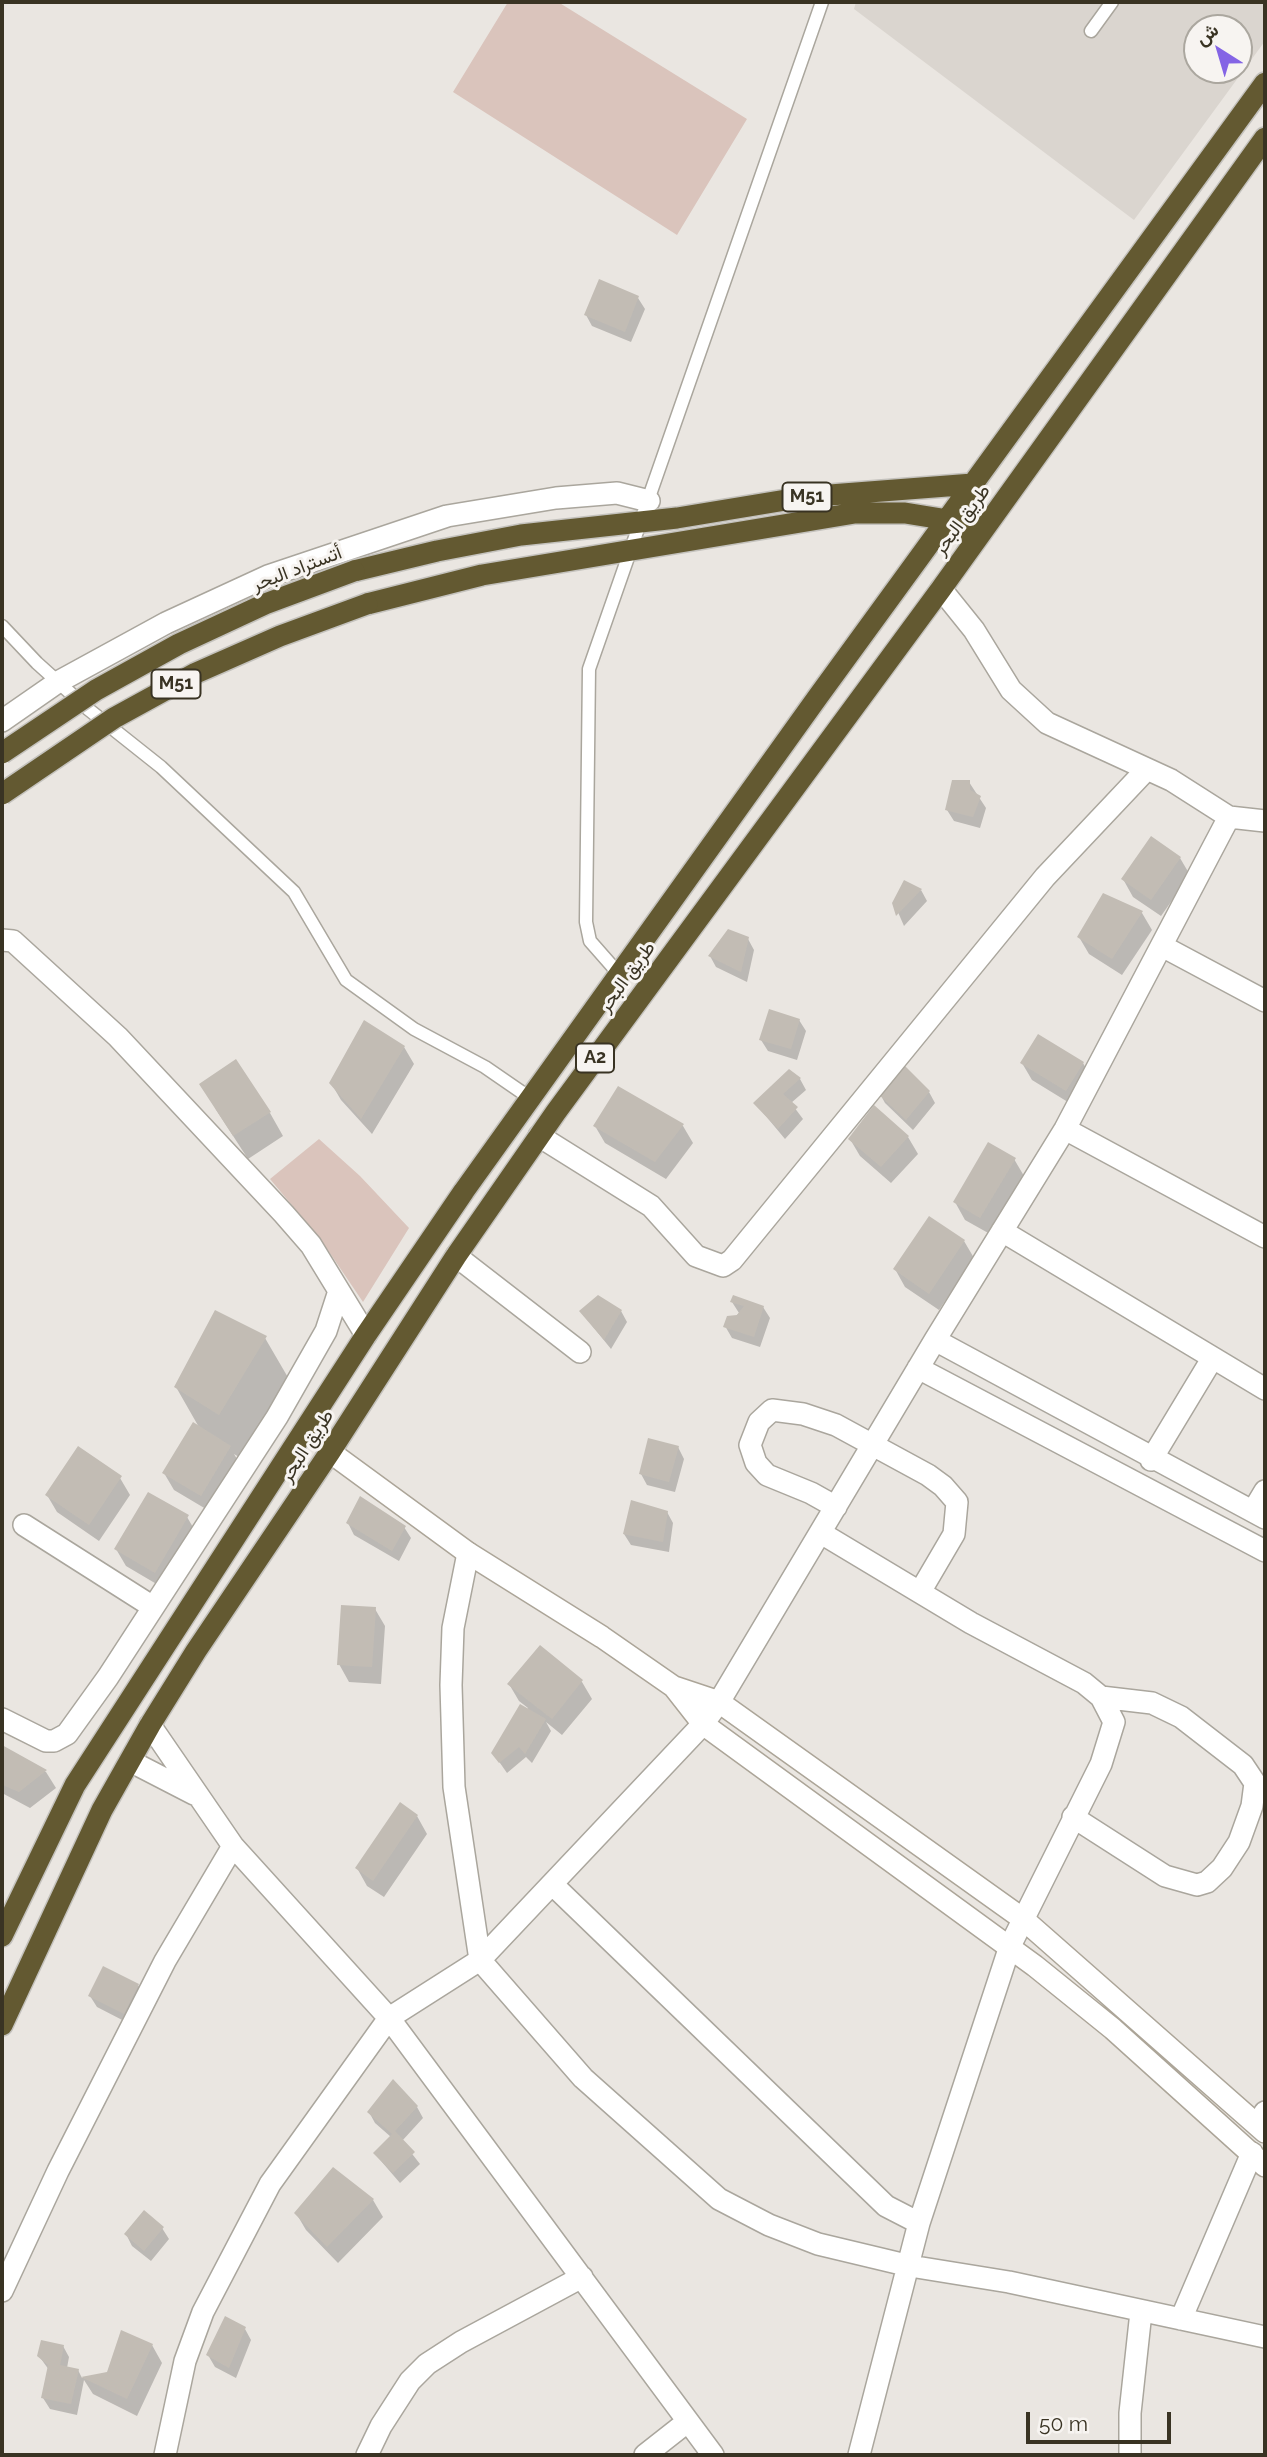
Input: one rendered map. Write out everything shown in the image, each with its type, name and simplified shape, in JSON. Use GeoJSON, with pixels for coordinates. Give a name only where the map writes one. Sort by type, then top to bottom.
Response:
{"type":"FeatureCollection","features":[{"type":"Feature","properties":{"kind":"highway","name":"طريق البحر"},"geometry":{"type":"LineString","coordinates":[[2,1936],[75,1785],[366,1335],[619,974],[1029,404],[1265,83]]}},
{"type":"Feature","properties":{"kind":"highway","name":"طريق البحر"},"geometry":{"type":"LineString","coordinates":[[2,2025],[102,1810],[150,1725],[456,1256],[539,1136],[941,589],[1265,139]]}},
{"type":"Feature","properties":{"kind":"highway"},"geometry":{"type":"LineString","coordinates":[[1029,404],[1059,425]]}},
{"type":"Feature","properties":{"kind":"highway","name":"M51"},"geometry":{"type":"LineString","coordinates":[[645,511],[739,509],[804,497],[973,484]]}},
{"type":"Feature","properties":{"kind":"highway","name":"أتستراد البحر"},"geometry":{"type":"LineString","coordinates":[[2,753],[96,690],[179,644],[265,604],[354,571],[437,551],[645,511]]}},
{"type":"Feature","properties":{"kind":"highway"},"geometry":{"type":"LineString","coordinates":[[632,549],[855,513],[905,513],[948,520],[976,540]]}},
{"type":"Feature","properties":{"kind":"highway","name":"M51"},"geometry":{"type":"LineString","coordinates":[[2,794],[114,718],[196,673],[280,636],[367,604],[482,575],[632,549]]}},
{"type":"Feature","properties":{"kind":"street"},"geometry":{"type":"LineString","coordinates":[[2,721],[58,682],[166,623],[268,576],[447,516],[556,498],[617,493],[645,511]]}},
{"type":"Feature","properties":{"kind":"street"},"geometry":{"type":"LineString","coordinates":[[941,589],[974,631],[997,671],[1031,710],[1048,723],[1147,769],[1229,817],[1265,821]]}},
{"type":"Feature","properties":{"kind":"street"},"geometry":{"type":"LineString","coordinates":[[539,1136],[650,1206],[696,1256],[723,1266],[732,1260],[1045,877],[1147,769]]}},
{"type":"Feature","properties":{"kind":"street"},"geometry":{"type":"LineString","coordinates":[[164,2455],[185,2361],[203,2312],[270,2184],[389,2018],[480,1960],[703,1724],[719,1702],[918,1368],[1065,1129],[1229,817]]}},
{"type":"Feature","properties":{"kind":"street"},"geometry":{"type":"LineString","coordinates":[[2,940],[13,942],[118,1037],[284,1214],[311,1245],[366,1335]]}},
{"type":"Feature","properties":{"kind":"street"},"geometry":{"type":"LineString","coordinates":[[1162,946],[1265,1001]]}},
{"type":"Feature","properties":{"kind":"street"},"geometry":{"type":"LineString","coordinates":[[1065,1129],[1265,1237]]}},
{"type":"Feature","properties":{"kind":"street"},"geometry":{"type":"LineString","coordinates":[[1002,1231],[1265,1389]]}},
{"type":"Feature","properties":{"kind":"street"},"geometry":{"type":"LineString","coordinates":[[456,1256],[580,1352]]}},
{"type":"Feature","properties":{"kind":"street"},"geometry":{"type":"LineString","coordinates":[[2,1719],[46,1741],[60,1739],[68,1734],[299,1381],[326,1331],[339,1291]]}},
{"type":"Feature","properties":{"kind":"street"},"geometry":{"type":"LineString","coordinates":[[935,1340],[1152,1460],[1259,1515],[1265,1491]]}},
{"type":"Feature","properties":{"kind":"street"},"geometry":{"type":"LineString","coordinates":[[1152,1460],[1212,1359]]}},
{"type":"Feature","properties":{"kind":"street"},"geometry":{"type":"LineString","coordinates":[[918,1368],[1265,1551]]}},
{"type":"Feature","properties":{"kind":"street"},"geometry":{"type":"LineString","coordinates":[[299,1381],[323,1401]]}},
{"type":"Feature","properties":{"kind":"street"},"geometry":{"type":"LineString","coordinates":[[836,1507],[811,1493],[767,1475],[756,1463],[750,1445],[759,1422],[772,1410],[803,1414],[836,1425],[872,1447],[928,1475],[943,1486],[957,1502],[954,1534],[920,1592]]}},
{"type":"Feature","properties":{"kind":"street"},"geometry":{"type":"LineString","coordinates":[[330,1452],[468,1553],[602,1637],[674,1687],[719,1702],[1023,1919],[1263,2123]]}},
{"type":"Feature","properties":{"kind":"street"},"geometry":{"type":"LineString","coordinates":[[24,1525],[153,1607]]}},
{"type":"Feature","properties":{"kind":"street"},"geometry":{"type":"LineString","coordinates":[[821,1532],[920,1592],[1084,1683],[1101,1697],[1114,1722],[1101,1764],[1010,1946],[919,2223],[859,2455]]}},
{"type":"Feature","properties":{"kind":"street"},"geometry":{"type":"LineString","coordinates":[[468,1553],[453,1628],[451,1685],[454,1787],[480,1960],[583,2078],[719,2199],[769,2225],[818,2244],[910,2266],[1009,2282],[1265,2337]]}},
{"type":"Feature","properties":{"kind":"street"},"geometry":{"type":"LineString","coordinates":[[674,1687],[703,1724],[1010,1946],[1113,2029],[1259,2160],[1181,2319]]}},
{"type":"Feature","properties":{"kind":"street"},"geometry":{"type":"LineString","coordinates":[[1073,1817],[1165,1876],[1197,1885],[1207,1882],[1222,1868],[1239,1842],[1252,1806],[1255,1783],[1243,1765],[1181,1717],[1152,1703],[1101,1697]]}},
{"type":"Feature","properties":{"kind":"street"},"geometry":{"type":"LineString","coordinates":[[150,1725],[233,1846],[389,2018],[713,2455]]}},
{"type":"Feature","properties":{"kind":"street"},"geometry":{"type":"LineString","coordinates":[[130,1760],[196,1795]]}},
{"type":"Feature","properties":{"kind":"street"},"geometry":{"type":"LineString","coordinates":[[2,2291],[69,2150],[166,1961],[233,1846]]}},
{"type":"Feature","properties":{"kind":"street"},"geometry":{"type":"LineString","coordinates":[[552,1884],[886,2206],[919,2223]]}},
{"type":"Feature","properties":{"kind":"street"},"geometry":{"type":"LineString","coordinates":[[367,2455],[395,2403],[410,2381],[427,2364],[461,2342],[582,2277]]}},
{"type":"Feature","properties":{"kind":"street"},"geometry":{"type":"LineString","coordinates":[[1130,2455],[1130,2413],[1141,2312]]}},
{"type":"Feature","properties":{"kind":"street"},"geometry":{"type":"LineString","coordinates":[[645,2455],[687,2422]]}},
{"type":"Feature","properties":{"kind":"lane"},"geometry":{"type":"LineString","coordinates":[[619,974],[590,941],[586,922],[589,669],[822,2]]}},
{"type":"Feature","properties":{"kind":"lane"},"geometry":{"type":"LineString","coordinates":[[1091,31],[1112,2]]}},
{"type":"Feature","properties":{"kind":"lane"},"geometry":{"type":"LineString","coordinates":[[2,626],[58,682],[161,767],[294,892],[346,980],[414,1029],[485,1067],[530,1098]]}},
{"type":"Feature","properties":{"kind":"shaded area"},"geometry":{"type":"Polygon","coordinates":[[[508,2],[558,2],[747,119],[677,235],[453,92],[508,2]]]}},
{"type":"Feature","properties":{"kind":"shaded area"},"geometry":{"type":"Polygon","coordinates":[[[856,2],[1265,2],[1265,41],[1253,57],[1253,14],[1183,14],[1183,84],[1234,84],[1134,220],[854,9],[856,2]]]}},
{"type":"Feature","properties":{"kind":"shaded area"},"geometry":{"type":"Polygon","coordinates":[[[319,1139],[360,1176],[409,1228],[363,1302],[321,1240],[270,1179],[319,1139]]]}},
{"type":"Feature","properties":{"kind":"building"},"geometry":{"type":"Polygon","coordinates":[[[599,279],[639,296],[625,332],[584,315],[599,279]]]}},
{"type":"Feature","properties":{"kind":"building"},"geometry":{"type":"Polygon","coordinates":[[[952,780],[970,780],[970,790],[981,796],[973,817],[945,810],[952,780]]]}},
{"type":"Feature","properties":{"kind":"building"},"geometry":{"type":"Polygon","coordinates":[[[1151,836],[1181,857],[1151,900],[1121,879],[1151,836]]]}},
{"type":"Feature","properties":{"kind":"building"},"geometry":{"type":"Polygon","coordinates":[[[904,880],[922,889],[896,916],[892,903],[904,880]]]}},
{"type":"Feature","properties":{"kind":"building"},"geometry":{"type":"Polygon","coordinates":[[[1103,893],[1143,911],[1112,959],[1077,937],[1103,893]]]}},
{"type":"Feature","properties":{"kind":"building"},"geometry":{"type":"Polygon","coordinates":[[[728,929],[749,937],[741,972],[708,956],[728,929]]]}},
{"type":"Feature","properties":{"kind":"building"},"geometry":{"type":"Polygon","coordinates":[[[769,1009],[800,1019],[791,1049],[759,1040],[769,1009]]]}},
{"type":"Feature","properties":{"kind":"building"},"geometry":{"type":"Polygon","coordinates":[[[364,1020],[405,1046],[361,1119],[329,1083],[364,1020]]]}},
{"type":"Feature","properties":{"kind":"building"},"geometry":{"type":"Polygon","coordinates":[[[1038,1034],[1084,1062],[1066,1091],[1020,1063],[1038,1034]]]}},
{"type":"Feature","properties":{"kind":"building"},"geometry":{"type":"Polygon","coordinates":[[[236,1059],[271,1112],[233,1136],[199,1084],[236,1059]]]}},
{"type":"Feature","properties":{"kind":"building"},"geometry":{"type":"Polygon","coordinates":[[[902,1063],[930,1091],[906,1120],[876,1092],[902,1063]]]}},
{"type":"Feature","properties":{"kind":"building"},"geometry":{"type":"Polygon","coordinates":[[[789,1069],[801,1078],[783,1094],[798,1107],[778,1129],[753,1103],[789,1069]]]}},
{"type":"Feature","properties":{"kind":"building"},"geometry":{"type":"Polygon","coordinates":[[[618,1086],[684,1124],[655,1162],[593,1126],[618,1086]]]}},
{"type":"Feature","properties":{"kind":"building"},"geometry":{"type":"Polygon","coordinates":[[[874,1105],[909,1136],[881,1167],[848,1139],[874,1105]]]}},
{"type":"Feature","properties":{"kind":"building"},"geometry":{"type":"Polygon","coordinates":[[[988,1142],[1016,1158],[980,1218],[953,1202],[988,1142]]]}},
{"type":"Feature","properties":{"kind":"building"},"geometry":{"type":"Polygon","coordinates":[[[929,1216],[965,1240],[929,1294],[893,1269],[929,1216]]]}},
{"type":"Feature","properties":{"kind":"building"},"geometry":{"type":"Polygon","coordinates":[[[598,1295],[622,1310],[604,1340],[579,1311],[598,1295]]]}},
{"type":"Feature","properties":{"kind":"building"},"geometry":{"type":"Polygon","coordinates":[[[733,1295],[764,1306],[754,1337],[723,1327],[727,1316],[737,1315],[744,1306],[730,1302],[733,1295]]]}},
{"type":"Feature","properties":{"kind":"building"},"geometry":{"type":"Polygon","coordinates":[[[215,1310],[267,1336],[219,1415],[174,1387],[215,1310]]]}},
{"type":"Feature","properties":{"kind":"building"},"geometry":{"type":"Polygon","coordinates":[[[193,1422],[231,1446],[201,1496],[162,1473],[193,1422]]]}},
{"type":"Feature","properties":{"kind":"building"},"geometry":{"type":"Polygon","coordinates":[[[648,1438],[679,1446],[669,1482],[639,1474],[648,1438]]]}},
{"type":"Feature","properties":{"kind":"building"},"geometry":{"type":"Polygon","coordinates":[[[78,1446],[122,1476],[89,1525],[45,1495],[78,1446]]]}},
{"type":"Feature","properties":{"kind":"building"},"geometry":{"type":"Polygon","coordinates":[[[148,1492],[189,1515],[155,1573],[114,1549],[148,1492]]]}},
{"type":"Feature","properties":{"kind":"building"},"geometry":{"type":"Polygon","coordinates":[[[360,1496],[406,1526],[392,1551],[346,1523],[360,1496]]]}},
{"type":"Feature","properties":{"kind":"building"},"geometry":{"type":"Polygon","coordinates":[[[631,1500],[668,1511],[663,1542],[623,1534],[631,1500]]]}},
{"type":"Feature","properties":{"kind":"building"},"geometry":{"type":"Polygon","coordinates":[[[341,1605],[376,1607],[372,1667],[337,1665],[341,1605]]]}},
{"type":"Feature","properties":{"kind":"building"},"geometry":{"type":"Polygon","coordinates":[[[540,1645],[583,1680],[552,1719],[507,1684],[540,1645]]]}},
{"type":"Feature","properties":{"kind":"building"},"geometry":{"type":"Polygon","coordinates":[[[520,1704],[546,1719],[525,1754],[519,1747],[499,1763],[491,1753],[520,1704]]]}},
{"type":"Feature","properties":{"kind":"building"},"geometry":{"type":"Polygon","coordinates":[[[2,1745],[47,1770],[19,1792],[5,1786],[2,1784],[2,1745]]]}},
{"type":"Feature","properties":{"kind":"building"},"geometry":{"type":"Polygon","coordinates":[[[400,1802],[418,1815],[373,1881],[355,1868],[400,1802]]]}},
{"type":"Feature","properties":{"kind":"building"},"geometry":{"type":"Polygon","coordinates":[[[103,1966],[139,1984],[124,2014],[88,1996],[103,1966]]]}},
{"type":"Feature","properties":{"kind":"building"},"geometry":{"type":"Polygon","coordinates":[[[393,2079],[418,2106],[395,2131],[415,2152],[393,2173],[373,2153],[392,2134],[367,2112],[393,2079]]]}},
{"type":"Feature","properties":{"kind":"building"},"geometry":{"type":"Polygon","coordinates":[[[333,2167],[374,2199],[327,2247],[294,2213],[333,2167]]]}},
{"type":"Feature","properties":{"kind":"building"},"geometry":{"type":"Polygon","coordinates":[[[144,2210],[164,2227],[144,2251],[124,2234],[144,2210]]]}},
{"type":"Feature","properties":{"kind":"building"},"geometry":{"type":"Polygon","coordinates":[[[225,2316],[246,2327],[229,2368],[206,2355],[225,2316]]]}},
{"type":"Feature","properties":{"kind":"building"},"geometry":{"type":"Polygon","coordinates":[[[121,2330],[153,2344],[127,2399],[81,2377],[107,2372],[121,2330]]]}},
{"type":"Feature","properties":{"kind":"building"},"geometry":{"type":"Polygon","coordinates":[[[41,2340],[64,2345],[60,2365],[79,2369],[71,2404],[41,2398],[48,2365],[37,2356],[41,2340]]]}}]}
